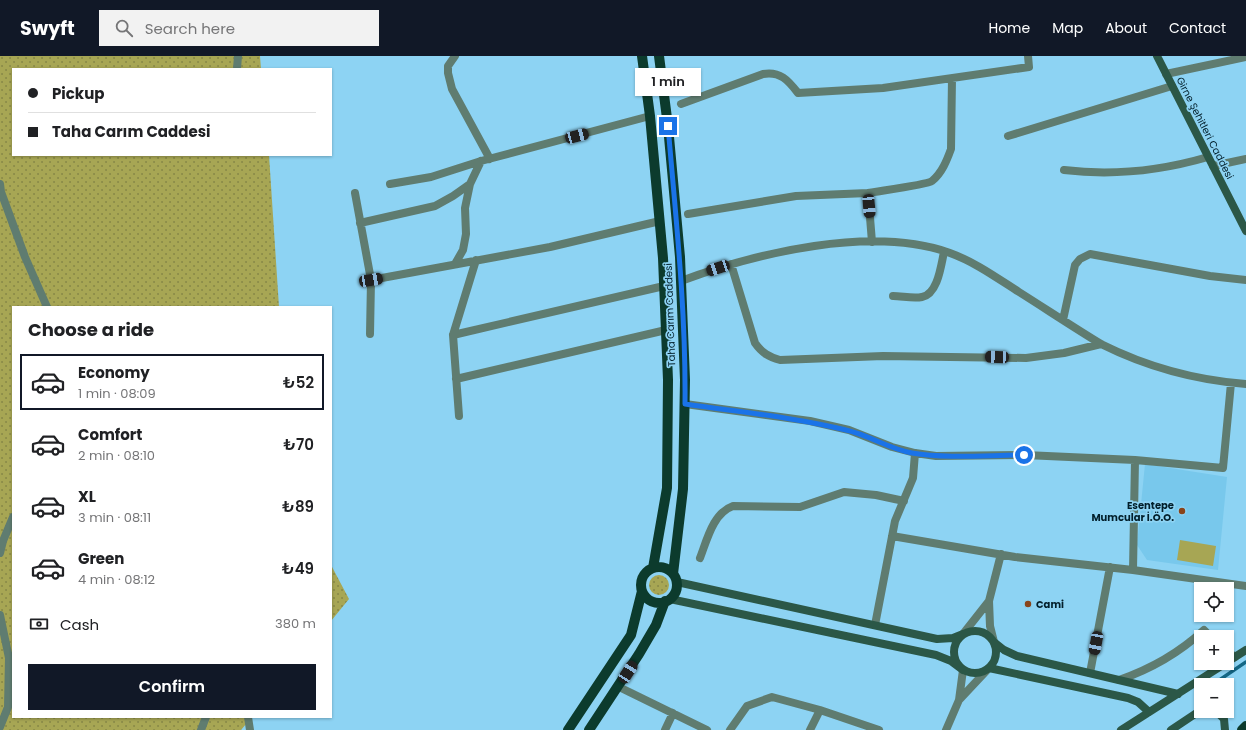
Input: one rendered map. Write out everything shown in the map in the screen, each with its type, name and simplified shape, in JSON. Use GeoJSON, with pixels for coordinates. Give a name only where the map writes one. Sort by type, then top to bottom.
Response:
{"type":"FeatureCollection","features":[{"type":"Feature","properties":{"kind":"main road","name":"Taha Carım Caddesi"},"geometry":{"type":"LineString","coordinates":[[642,56],[650,116],[660,221],[668,380],[666,488],[652,568]]}},
{"type":"Feature","properties":{"kind":"main road","name":"Taha Carım Caddesi"},"geometry":{"type":"LineString","coordinates":[[658,56],[668,126],[681,281],[685,380],[683,489],[675,578]]}},
{"type":"Feature","properties":{"kind":"main road"},"geometry":{"type":"LineString","coordinates":[[568,730],[630,635],[642,591],[642,580],[644,575],[652,568],[664,567],[675,578],[676,591],[668,600],[656,625],[618,687],[589,730]]}},
{"type":"Feature","properties":{"kind":"main road"},"geometry":{"type":"LineString","coordinates":[[642,591],[649,600],[660,603],[668,600]]}},
{"type":"Feature","properties":{"kind":"main road"},"geometry":{"type":"LineString","coordinates":[[1242,730],[1246,726]]}},
{"type":"Feature","properties":{"kind":"street"},"geometry":{"type":"LineString","coordinates":[[237,68],[238,56]]}},
{"type":"Feature","properties":{"kind":"street"},"geometry":{"type":"LineString","coordinates":[[455,56],[448,66],[452,89],[485,160]]}},
{"type":"Feature","properties":{"kind":"street"},"geometry":{"type":"LineString","coordinates":[[681,104],[769,73],[781,75],[798,93],[883,88],[1029,67],[1028,56]]}},
{"type":"Feature","properties":{"kind":"street","name":"Girne Şehitleri Caddesi"},"geometry":{"type":"LineString","coordinates":[[1157,56],[1246,231]]}},
{"type":"Feature","properties":{"kind":"street"},"geometry":{"type":"LineString","coordinates":[[1166,74],[1246,57]]}},
{"type":"Feature","properties":{"kind":"street"},"geometry":{"type":"LineString","coordinates":[[688,214],[796,196],[868,193],[930,182],[940,171],[948,158],[951,149],[952,78]]}},
{"type":"Feature","properties":{"kind":"street"},"geometry":{"type":"LineString","coordinates":[[1008,136],[1172,86]]}},
{"type":"Feature","properties":{"kind":"street"},"geometry":{"type":"LineString","coordinates":[[390,184],[431,177],[485,160],[650,116]]}},
{"type":"Feature","properties":{"kind":"street"},"geometry":{"type":"LineString","coordinates":[[1064,170],[1085,173],[1128,173],[1169,167],[1208,157]]}},
{"type":"Feature","properties":{"kind":"street"},"geometry":{"type":"LineString","coordinates":[[1213,166],[1246,159]]}},
{"type":"Feature","properties":{"kind":"street"},"geometry":{"type":"LineString","coordinates":[[455,264],[463,250],[465,239],[465,208],[470,184],[485,160]]}},
{"type":"Feature","properties":{"kind":"street"},"geometry":{"type":"LineString","coordinates":[[0,184],[1,192],[20,243],[47,306]]}},
{"type":"Feature","properties":{"kind":"street"},"geometry":{"type":"LineString","coordinates":[[360,223],[435,206],[470,184]]}},
{"type":"Feature","properties":{"kind":"street"},"geometry":{"type":"LineString","coordinates":[[355,193],[371,280],[370,334]]}},
{"type":"Feature","properties":{"kind":"street"},"geometry":{"type":"LineString","coordinates":[[868,193],[872,242]]}},
{"type":"Feature","properties":{"kind":"street"},"geometry":{"type":"LineString","coordinates":[[371,280],[550,247],[660,221]]}},
{"type":"Feature","properties":{"kind":"street"},"geometry":{"type":"LineString","coordinates":[[681,281],[731,264],[769,254],[807,248],[872,242],[908,243],[944,252],[982,268],[1101,344],[1141,362],[1162,369],[1205,379],[1246,384]]}},
{"type":"Feature","properties":{"kind":"street"},"geometry":{"type":"LineString","coordinates":[[894,296],[922,297],[930,292],[936,284],[944,252]]}},
{"type":"Feature","properties":{"kind":"street"},"geometry":{"type":"LineString","coordinates":[[1063,320],[1075,265],[1080,258],[1090,254],[1210,276],[1246,280]]}},
{"type":"Feature","properties":{"kind":"street"},"geometry":{"type":"LineString","coordinates":[[459,416],[453,335],[476,260]]}},
{"type":"Feature","properties":{"kind":"street"},"geometry":{"type":"LineString","coordinates":[[731,264],[755,343],[769,357],[780,360],[884,356],[1026,358],[1064,353],[1101,344]]}},
{"type":"Feature","properties":{"kind":"street"},"geometry":{"type":"LineString","coordinates":[[453,335],[664,286]]}},
{"type":"Feature","properties":{"kind":"street"},"geometry":{"type":"LineString","coordinates":[[456,379],[666,330]]}},
{"type":"Feature","properties":{"kind":"street"},"geometry":{"type":"LineString","coordinates":[[685,404],[810,421],[849,430],[892,447],[915,453],[936,456],[1024,455],[1136,460],[1223,468],[1231,383]]}},
{"type":"Feature","properties":{"kind":"street"},"geometry":{"type":"LineString","coordinates":[[875,625],[895,521],[913,478],[915,453]]}},
{"type":"Feature","properties":{"kind":"street"},"geometry":{"type":"LineString","coordinates":[[1133,570],[1136,460]]}},
{"type":"Feature","properties":{"kind":"street"},"geometry":{"type":"LineString","coordinates":[[700,558],[715,522],[728,508],[733,506],[800,507],[844,492],[876,495],[904,501]]}},
{"type":"Feature","properties":{"kind":"street"},"geometry":{"type":"LineString","coordinates":[[0,553],[3,541],[12,519]]}},
{"type":"Feature","properties":{"kind":"street"},"geometry":{"type":"LineString","coordinates":[[892,536],[1015,557],[1110,567],[1246,586]]}},
{"type":"Feature","properties":{"kind":"street"},"geometry":{"type":"LineString","coordinates":[[959,700],[989,668],[994,662],[996,656],[996,649],[990,626],[989,601],[1001,554]]}},
{"type":"Feature","properties":{"kind":"street"},"geometry":{"type":"LineString","coordinates":[[1090,673],[1110,567]]}},
{"type":"Feature","properties":{"kind":"street"},"geometry":{"type":"LineString","coordinates":[[675,578],[938,639],[953,638],[970,631],[977,630],[984,632],[1004,650],[1017,656],[1178,694]]}},
{"type":"Feature","properties":{"kind":"street"},"geometry":{"type":"LineString","coordinates":[[668,600],[923,652],[946,659],[963,670],[970,672],[984,672],[989,668]]}},
{"type":"Feature","properties":{"kind":"street"},"geometry":{"type":"LineString","coordinates":[[963,670],[955,659],[955,645],[958,639],[978,617],[989,601]]}},
{"type":"Feature","properties":{"kind":"street"},"geometry":{"type":"LineString","coordinates":[[0,615],[9,658],[8,707],[1,723]]}},
{"type":"Feature","properties":{"kind":"street"},"geometry":{"type":"LineString","coordinates":[[1119,680],[1139,673],[1162,662],[1194,639]]}},
{"type":"Feature","properties":{"kind":"street"},"geometry":{"type":"LineString","coordinates":[[1235,657],[1246,650]]}},
{"type":"Feature","properties":{"kind":"street"},"geometry":{"type":"LineString","coordinates":[[989,668],[1128,698],[1138,702],[1149,712]]}},
{"type":"Feature","properties":{"kind":"street"},"geometry":{"type":"LineString","coordinates":[[946,730],[959,700],[963,670]]}},
{"type":"Feature","properties":{"kind":"street"},"geometry":{"type":"LineString","coordinates":[[1121,730],[1215,670]]}},
{"type":"Feature","properties":{"kind":"street"},"geometry":{"type":"LineString","coordinates":[[618,687],[707,730]]}},
{"type":"Feature","properties":{"kind":"street"},"geometry":{"type":"LineString","coordinates":[[730,730],[747,706],[772,697],[820,710],[880,730]]}},
{"type":"Feature","properties":{"kind":"street"},"geometry":{"type":"LineString","coordinates":[[810,730],[820,710]]}},
{"type":"Feature","properties":{"kind":"street"},"geometry":{"type":"LineString","coordinates":[[665,730],[673,713]]}},
{"type":"Feature","properties":{"kind":"street"},"geometry":{"type":"LineString","coordinates":[[1171,730],[1194,715]]}},
{"type":"Feature","properties":{"kind":"street"},"geometry":{"type":"LineString","coordinates":[[201,730],[206,718]]}},
{"type":"Feature","properties":{"kind":"street"},"geometry":{"type":"LineString","coordinates":[[248,718],[250,730]]}},
{"type":"Feature","properties":{"kind":"street"},"geometry":{"type":"LineString","coordinates":[[1223,718],[1225,730]]}},
{"type":"Feature","properties":{"kind":"shaded area"},"geometry":{"type":"Polygon","coordinates":[[[0,56],[260,56],[261,68],[12,68],[12,156],[269,156],[279,306],[12,306],[12,718],[251,718],[241,730],[0,730],[0,56]]]}},
{"type":"Feature","properties":{"kind":"shaded area","name":"Esentepe Mumcular İ.Ö.O."},"geometry":{"type":"Polygon","coordinates":[[[1145,464],[1227,477],[1218,570],[1147,560],[1137,545],[1145,464]]]}},
{"type":"Feature","properties":{"kind":"shaded area"},"geometry":{"type":"Polygon","coordinates":[[[1180,540],[1216,546],[1213,566],[1177,560],[1180,540]]]}},
{"type":"Feature","properties":{"kind":"shaded area"},"geometry":{"type":"Polygon","coordinates":[[[332,567],[349,599],[332,620],[332,567]]]}},
{"type":"Feature","properties":{"kind":"shaded area"},"geometry":{"type":"Polygon","coordinates":[[[659,575],[666,578],[669,585],[666,592],[659,595],[652,592],[649,585],[652,578],[659,575]]]}},
{"type":"Feature","properties":{"kind":"waterway"},"geometry":{"type":"LineString","coordinates":[[1222,678],[1246,662]]}},
{"type":"Feature","properties":{"kind":"place","name":"Esentepe Mumcular İ.Ö.O."},"geometry":{"type":"Point","coordinates":[1182,511]}},
{"type":"Feature","properties":{"kind":"place","name":"Cami"},"geometry":{"type":"Point","coordinates":[1028,604]}},
{"type":"Feature","properties":{"kind":"route"},"geometry":{"type":"LineString","coordinates":[[668,126],[680,256],[685,404],[810,421],[849,430],[892,447],[915,453],[936,456],[1024,455]]}}]}
